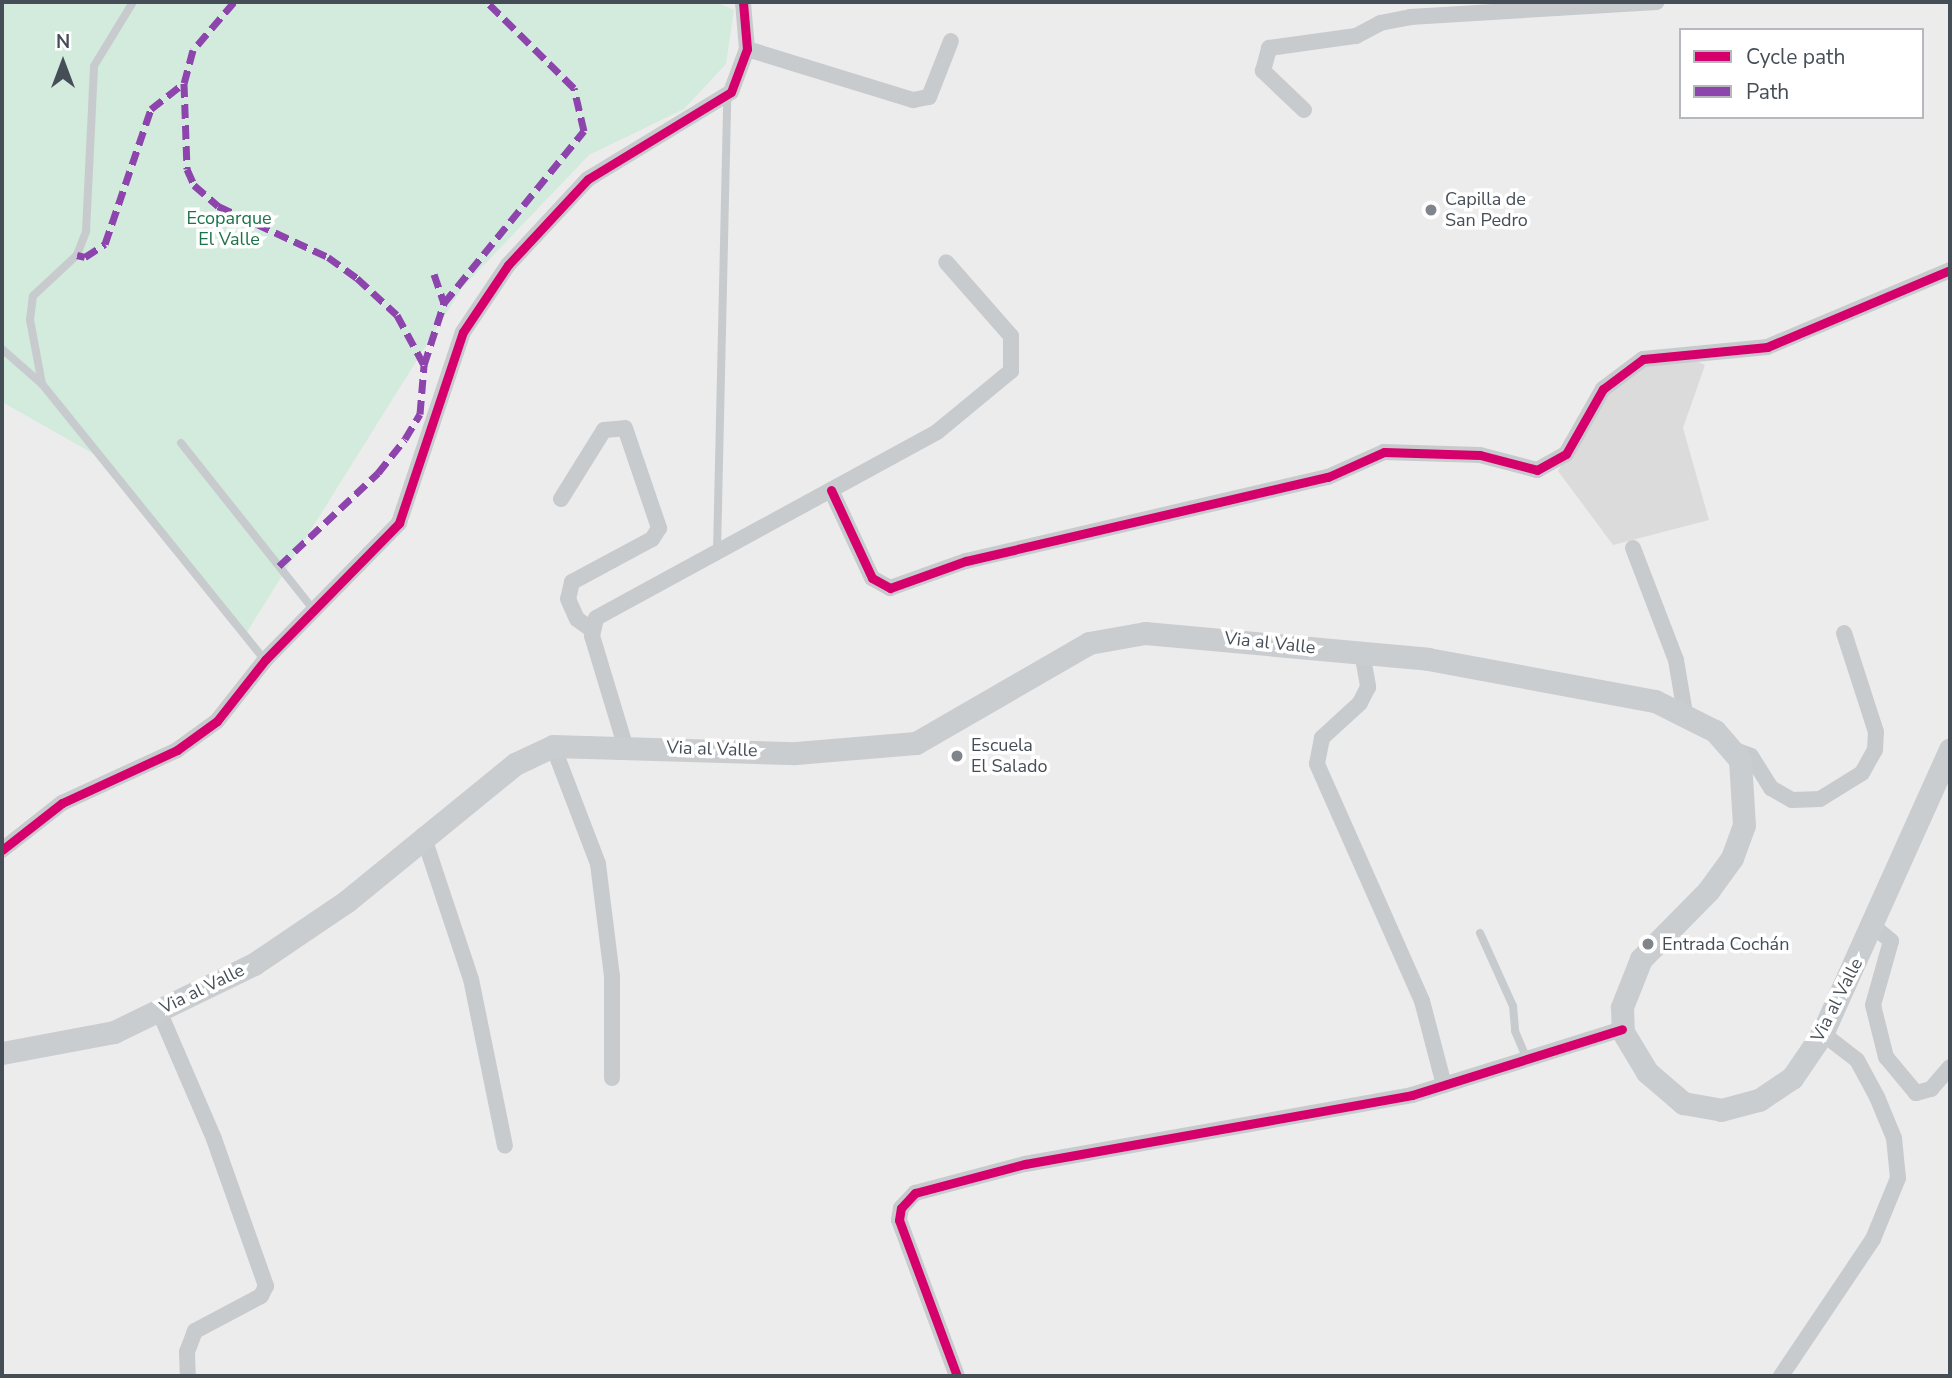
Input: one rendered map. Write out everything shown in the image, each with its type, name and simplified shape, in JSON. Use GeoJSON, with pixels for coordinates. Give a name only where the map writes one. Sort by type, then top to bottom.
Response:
{"type":"FeatureCollection","features":[{"type":"Feature","properties":{"kind":"main road","name":"Via al Valle"},"geometry":{"type":"LineString","coordinates":[[2,1053],[102,1035],[159,1011],[254,964],[347,901],[423,835],[515,764],[553,746],[625,744],[796,753],[916,743],[1089,643],[1145,633],[1362,652],[1527,677],[1685,713],[1730,748],[1740,760],[1746,792],[1744,825],[1732,858],[1641,959],[1627,981],[1622,1029],[1632,1056],[1666,1091],[1683,1102],[1721,1110],[1759,1100],[1792,1078],[1822,1033],[1874,927],[1950,750]]}},
{"type":"Feature","properties":{"kind":"street"},"geometry":{"type":"LineString","coordinates":[[2,850],[62,803],[177,750],[217,721],[265,660],[399,523],[463,332],[508,265],[588,179],[727,95],[747,49],[743,2]]}},
{"type":"Feature","properties":{"kind":"street"},"geometry":{"type":"LineString","coordinates":[[1304,110],[1263,71],[1269,48],[1356,36],[1410,17],[1657,2]]}},
{"type":"Feature","properties":{"kind":"street"},"geometry":{"type":"LineString","coordinates":[[747,49],[913,100],[929,97],[951,41]]}},
{"type":"Feature","properties":{"kind":"street"},"geometry":{"type":"LineString","coordinates":[[591,629],[600,615],[937,432],[1011,371],[1011,336],[946,262]]}},
{"type":"Feature","properties":{"kind":"street"},"geometry":{"type":"LineString","coordinates":[[831,490],[872,578],[897,588],[966,561],[1328,477],[1384,452],[1480,456],[1537,470],[1566,454],[1603,389],[1643,359],[1767,346],[1950,270]]}},
{"type":"Feature","properties":{"kind":"street"},"geometry":{"type":"LineString","coordinates":[[561,499],[604,430],[625,428],[659,528],[652,539],[572,582],[568,600],[577,619],[591,629],[625,744]]}},
{"type":"Feature","properties":{"kind":"street"},"geometry":{"type":"LineString","coordinates":[[1633,548],[1676,660],[1685,713]]}},
{"type":"Feature","properties":{"kind":"street"},"geometry":{"type":"LineString","coordinates":[[1730,748],[1751,756],[1771,788],[1792,800],[1820,799],[1862,773],[1875,750],[1876,732],[1844,634]]}},
{"type":"Feature","properties":{"kind":"street"},"geometry":{"type":"LineString","coordinates":[[1362,652],[1368,687],[1360,703],[1322,738],[1317,764],[1422,1001],[1444,1085]]}},
{"type":"Feature","properties":{"kind":"street"},"geometry":{"type":"LineString","coordinates":[[553,746],[598,864],[612,976],[612,1078]]}},
{"type":"Feature","properties":{"kind":"street"},"geometry":{"type":"LineString","coordinates":[[423,835],[471,979],[505,1146]]}},
{"type":"Feature","properties":{"kind":"street"},"geometry":{"type":"LineString","coordinates":[[1874,927],[1891,941],[1873,1006],[1886,1057],[1906,1088],[1916,1093],[1931,1089],[1950,1068]]}},
{"type":"Feature","properties":{"kind":"street"},"geometry":{"type":"LineString","coordinates":[[159,1011],[214,1139],[266,1286],[261,1296],[195,1331],[187,1352],[188,1376]]}},
{"type":"Feature","properties":{"kind":"street"},"geometry":{"type":"LineString","coordinates":[[957,1376],[899,1220],[909,1197],[1025,1164],[1152,1145],[1444,1085],[1622,1029]]}},
{"type":"Feature","properties":{"kind":"street"},"geometry":{"type":"LineString","coordinates":[[1781,1376],[1873,1239],[1898,1178],[1894,1138],[1877,1097],[1857,1060],[1822,1033]]}},
{"type":"Feature","properties":{"kind":"lane"},"geometry":{"type":"LineString","coordinates":[[42,384],[30,320],[33,296],[77,255],[86,232],[94,66],[133,2]]}},
{"type":"Feature","properties":{"kind":"lane"},"geometry":{"type":"LineString","coordinates":[[717,551],[727,95]]}},
{"type":"Feature","properties":{"kind":"lane"},"geometry":{"type":"LineString","coordinates":[[2,349],[42,384],[265,660]]}},
{"type":"Feature","properties":{"kind":"lane"},"geometry":{"type":"LineString","coordinates":[[181,443],[313,610]]}},
{"type":"Feature","properties":{"kind":"lane"},"geometry":{"type":"LineString","coordinates":[[1480,933],[1513,1006],[1515,1031],[1527,1059]]}},
{"type":"Feature","properties":{"kind":"shaded area"},"geometry":{"type":"Polygon","coordinates":[[[1688,357],[1705,365],[1683,428],[1709,520],[1613,545],[1558,471],[1598,398],[1643,360],[1688,357]]]}},
{"type":"Feature","properties":{"kind":"green space","name":"Ecoparque El Valle"},"geometry":{"type":"Polygon","coordinates":[[[2,2],[716,2],[734,10],[726,64],[684,109],[589,155],[462,288],[247,632],[101,458],[2,402],[2,2]]]}},
{"type":"Feature","properties":{"kind":"marked path"},"geometry":{"type":"LineString","coordinates":[[234,2],[193,50],[184,83],[187,169],[194,185],[218,206],[328,257],[357,278],[397,315],[424,365]]}},
{"type":"Feature","properties":{"kind":"marked path"},"geometry":{"type":"LineString","coordinates":[[279,566],[378,473],[405,439],[420,414],[424,365],[444,303],[584,131],[574,88],[487,2]]}},
{"type":"Feature","properties":{"kind":"marked path"},"geometry":{"type":"LineString","coordinates":[[77,255],[85,257],[105,244],[151,109],[184,83]]}},
{"type":"Feature","properties":{"kind":"marked path"},"geometry":{"type":"LineString","coordinates":[[434,274],[444,303]]}},
{"type":"Feature","properties":{"kind":"cycle path"},"geometry":{"type":"LineString","coordinates":[[2,850],[62,803],[177,750],[217,721],[265,660],[399,523],[463,332],[508,265],[588,179],[731,92],[747,49],[743,2]]}},
{"type":"Feature","properties":{"kind":"cycle path"},"geometry":{"type":"LineString","coordinates":[[831,490],[872,578],[890,588],[966,561],[1328,477],[1384,452],[1480,455],[1537,470],[1566,454],[1603,389],[1643,359],[1767,347],[1950,270]]}},
{"type":"Feature","properties":{"kind":"cycle path"},"geometry":{"type":"LineString","coordinates":[[957,1376],[899,1220],[901,1208],[915,1193],[1025,1164],[1412,1095],[1622,1029]]}},
{"type":"Feature","properties":{"kind":"place","name":"Capilla de San Pedro"},"geometry":{"type":"Point","coordinates":[1431,210]}},
{"type":"Feature","properties":{"kind":"place","name":"Escuela El Salado"},"geometry":{"type":"Point","coordinates":[957,756]}},
{"type":"Feature","properties":{"kind":"place","name":"Entrada Cochán"},"geometry":{"type":"Point","coordinates":[1648,944]}}]}
